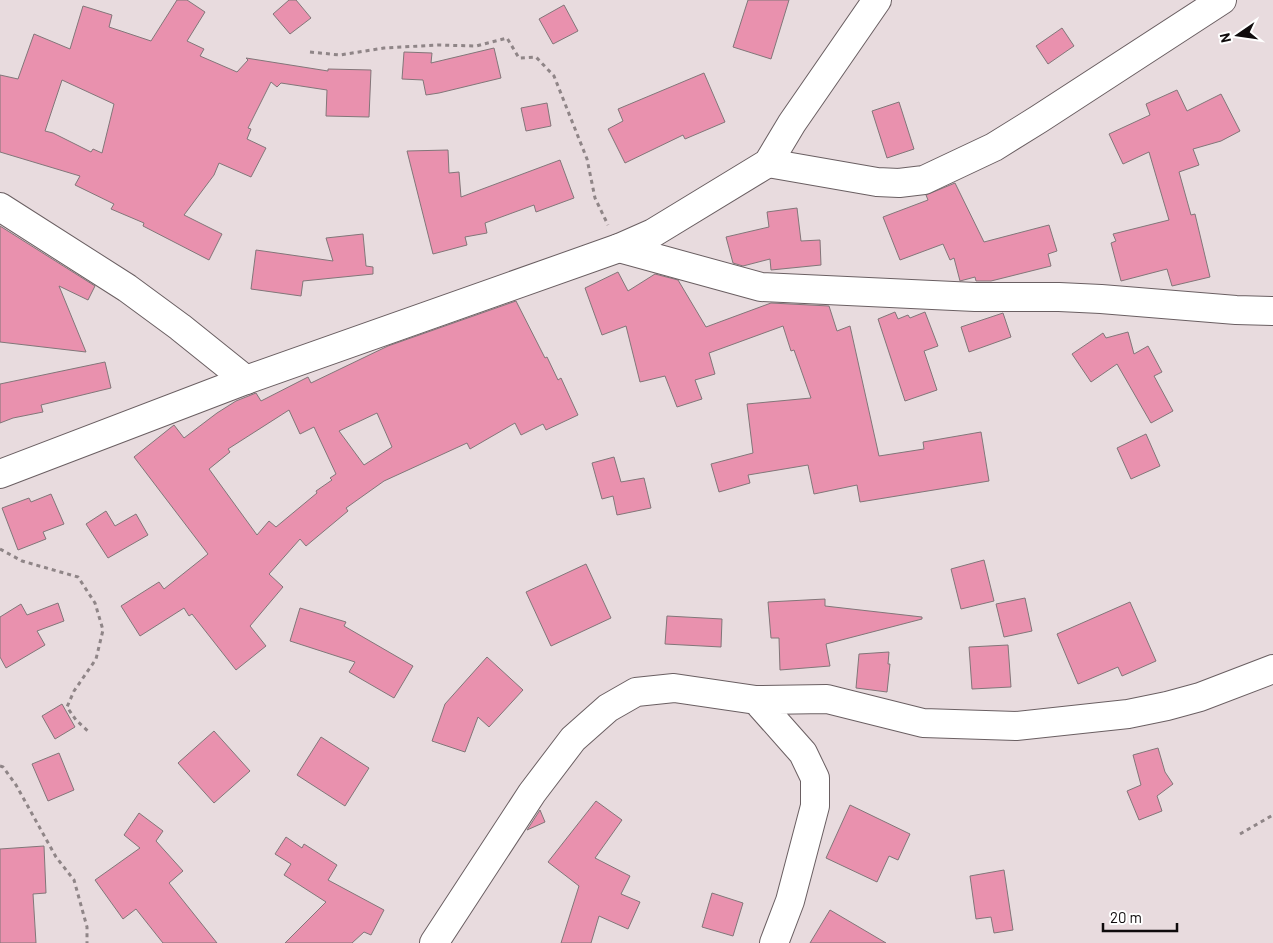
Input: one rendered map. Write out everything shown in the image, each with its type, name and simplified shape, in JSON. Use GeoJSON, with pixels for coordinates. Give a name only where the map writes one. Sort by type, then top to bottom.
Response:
{"type":"FeatureCollection","features":[{"type":"Feature","properties":{"kind":"street"},"geometry":{"type":"LineString","coordinates":[[0,474],[246,380],[619,248],[653,233],[768,163],[792,123],[877,0]]}},
{"type":"Feature","properties":{"kind":"street"},"geometry":{"type":"LineString","coordinates":[[768,163],[876,182],[899,183],[924,180],[994,147],[1222,0]]}},
{"type":"Feature","properties":{"kind":"street"},"geometry":{"type":"LineString","coordinates":[[0,207],[127,288],[180,327],[246,380]]}},
{"type":"Feature","properties":{"kind":"street"},"geometry":{"type":"LineString","coordinates":[[619,248],[761,288],[975,297],[1059,297],[1273,311]]}},
{"type":"Feature","properties":{"kind":"street"},"geometry":{"type":"LineString","coordinates":[[434,943],[532,793],[573,739],[608,708],[636,692],[674,688],[756,700],[827,698],[923,723],[1016,726],[1128,714],[1167,706],[1200,698],[1273,669]]}},
{"type":"Feature","properties":{"kind":"street"},"geometry":{"type":"LineString","coordinates":[[756,700],[803,753],[815,778],[815,806],[790,901],[774,943]]}},
{"type":"Feature","properties":{"kind":"path"},"geometry":{"type":"LineString","coordinates":[[310,52],[340,55],[384,48],[438,45],[476,46],[507,38],[519,58],[536,57],[554,76],[588,159],[595,198],[619,248]]}},
{"type":"Feature","properties":{"kind":"path"},"geometry":{"type":"LineString","coordinates":[[0,549],[22,561],[78,577],[95,603],[103,630],[96,659],[74,691],[67,707],[76,720],[89,732]]}},
{"type":"Feature","properties":{"kind":"path"},"geometry":{"type":"LineString","coordinates":[[0,766],[4,767],[16,784],[56,857],[74,880],[87,927],[87,943]]}},
{"type":"Feature","properties":{"kind":"path"},"geometry":{"type":"LineString","coordinates":[[1240,834],[1273,814]]}},
{"type":"Feature","properties":{"kind":"building"},"geometry":{"type":"Polygon","coordinates":[[[177,0],[187,0],[205,12],[187,41],[204,49],[200,56],[237,72],[248,60],[246,58],[328,71],[328,69],[371,70],[369,117],[326,116],[327,90],[281,83],[277,87],[271,82],[248,128],[251,129],[247,139],[266,148],[251,177],[219,163],[214,175],[184,215],[222,234],[209,260],[143,226],[144,223],[111,209],[114,204],[75,185],[80,176],[0,152],[0,75],[18,79],[34,34],[70,49],[83,6],[112,15],[109,27],[151,41],[177,0]],[[62,80],[45,131],[53,133],[91,152],[93,149],[102,153],[114,104],[62,80]]]}},
{"type":"Feature","properties":{"kind":"building"},"geometry":{"type":"Polygon","coordinates":[[[289,0],[296,0],[311,18],[290,34],[273,14],[289,0]]]}},
{"type":"Feature","properties":{"kind":"building"},"geometry":{"type":"Polygon","coordinates":[[[748,0],[789,0],[771,59],[733,47],[748,0]]]}},
{"type":"Feature","properties":{"kind":"building"},"geometry":{"type":"Polygon","coordinates":[[[564,5],[578,31],[553,44],[539,19],[564,5]]]}},
{"type":"Feature","properties":{"kind":"building"},"geometry":{"type":"Polygon","coordinates":[[[1062,28],[1074,46],[1048,64],[1036,46],[1062,28]]]}},
{"type":"Feature","properties":{"kind":"building"},"geometry":{"type":"Polygon","coordinates":[[[494,48],[501,78],[426,95],[423,80],[402,79],[404,52],[432,53],[431,63],[494,48]]]}},
{"type":"Feature","properties":{"kind":"building"},"geometry":{"type":"Polygon","coordinates":[[[704,73],[725,122],[685,139],[683,135],[625,163],[608,129],[623,121],[618,109],[704,73]]]}},
{"type":"Feature","properties":{"kind":"building"},"geometry":{"type":"Polygon","coordinates":[[[1177,90],[1187,111],[1221,94],[1240,131],[1221,141],[1193,149],[1199,165],[1179,172],[1191,215],[1195,214],[1210,277],[1172,286],[1167,269],[1121,281],[1111,243],[1116,241],[1113,234],[1169,220],[1149,152],[1123,164],[1109,134],[1150,115],[1146,104],[1177,90]]]}},
{"type":"Feature","properties":{"kind":"building"},"geometry":{"type":"Polygon","coordinates":[[[899,102],[914,149],[887,158],[872,111],[899,102]]]}},
{"type":"Feature","properties":{"kind":"building"},"geometry":{"type":"Polygon","coordinates":[[[547,103],[551,126],[526,131],[521,108],[547,103]]]}},
{"type":"Feature","properties":{"kind":"building"},"geometry":{"type":"Polygon","coordinates":[[[448,150],[449,173],[459,172],[461,197],[560,160],[574,198],[536,212],[534,205],[485,223],[487,233],[465,237],[467,245],[433,254],[407,151],[448,150]]]}},
{"type":"Feature","properties":{"kind":"building"},"geometry":{"type":"Polygon","coordinates":[[[955,183],[984,242],[1049,225],[1057,251],[1048,254],[1051,266],[991,281],[976,281],[975,277],[960,281],[954,258],[950,260],[943,244],[900,260],[883,217],[928,200],[926,195],[955,183]]]}},
{"type":"Feature","properties":{"kind":"building"},"geometry":{"type":"Polygon","coordinates":[[[797,208],[801,241],[820,240],[821,265],[771,270],[770,259],[743,266],[733,263],[726,237],[769,227],[767,212],[797,208]]]}},
{"type":"Feature","properties":{"kind":"building"},"geometry":{"type":"Polygon","coordinates":[[[0,226],[95,286],[88,300],[59,286],[86,352],[0,342],[0,226]]]}},
{"type":"Feature","properties":{"kind":"building"},"geometry":{"type":"Polygon","coordinates":[[[363,234],[366,266],[373,267],[373,274],[303,281],[301,296],[251,289],[256,250],[333,261],[326,238],[363,234]]]}},
{"type":"Feature","properties":{"kind":"building"},"geometry":{"type":"Polygon","coordinates":[[[618,272],[628,291],[655,274],[678,280],[706,327],[771,303],[829,306],[837,331],[850,326],[879,456],[924,449],[923,442],[981,432],[989,481],[860,502],[857,485],[814,494],[808,465],[748,475],[750,483],[719,492],[711,464],[753,453],[747,404],[811,398],[794,350],[791,351],[783,326],[709,353],[715,374],[695,380],[702,399],[677,407],[665,376],[640,382],[626,326],[602,335],[585,288],[618,272]]]}},
{"type":"Feature","properties":{"kind":"building"},"geometry":{"type":"Polygon","coordinates":[[[516,301],[545,358],[547,357],[558,380],[561,378],[578,415],[546,430],[543,424],[521,435],[515,423],[470,449],[467,443],[384,481],[346,508],[348,511],[306,546],[300,539],[269,574],[283,587],[250,626],[266,646],[236,670],[192,614],[189,616],[184,608],[140,636],[121,606],[159,582],[164,589],[208,554],[134,457],[174,425],[184,438],[236,401],[256,393],[261,401],[308,377],[311,383],[388,346],[516,301]],[[289,410],[228,449],[230,452],[209,469],[257,535],[269,521],[276,527],[317,493],[316,491],[332,480],[330,478],[336,474],[314,427],[300,434],[289,410]],[[377,413],[339,431],[364,465],[392,447],[377,413]]]}},
{"type":"Feature","properties":{"kind":"building"},"geometry":{"type":"Polygon","coordinates":[[[895,312],[898,319],[908,315],[910,318],[925,312],[938,346],[924,351],[937,390],[905,401],[878,319],[895,312]]]}},
{"type":"Feature","properties":{"kind":"building"},"geometry":{"type":"Polygon","coordinates":[[[1003,313],[1011,337],[969,352],[961,327],[1003,313]]]}},
{"type":"Feature","properties":{"kind":"building"},"geometry":{"type":"Polygon","coordinates":[[[1128,332],[1134,354],[1148,346],[1162,372],[1154,376],[1173,411],[1151,423],[1117,364],[1091,382],[1072,354],[1103,333],[1106,338],[1128,332]]]}},
{"type":"Feature","properties":{"kind":"building"},"geometry":{"type":"Polygon","coordinates":[[[105,362],[111,388],[41,405],[43,412],[13,418],[0,423],[0,384],[105,362]]]}},
{"type":"Feature","properties":{"kind":"building"},"geometry":{"type":"Polygon","coordinates":[[[1146,434],[1160,466],[1131,479],[1117,448],[1146,434]]]}},
{"type":"Feature","properties":{"kind":"building"},"geometry":{"type":"Polygon","coordinates":[[[614,457],[621,482],[644,478],[651,508],[617,515],[613,496],[602,499],[592,463],[614,457]]]}},
{"type":"Feature","properties":{"kind":"building"},"geometry":{"type":"Polygon","coordinates":[[[51,494],[64,524],[43,532],[46,539],[18,550],[2,508],[29,498],[31,502],[51,494]]]}},
{"type":"Feature","properties":{"kind":"building"},"geometry":{"type":"Polygon","coordinates":[[[106,511],[115,526],[136,514],[148,535],[108,558],[86,524],[106,511]]]}},
{"type":"Feature","properties":{"kind":"building"},"geometry":{"type":"Polygon","coordinates":[[[984,560],[994,601],[961,609],[951,569],[984,560]]]}},
{"type":"Feature","properties":{"kind":"building"},"geometry":{"type":"Polygon","coordinates":[[[586,564],[611,618],[551,646],[526,592],[586,564]]]}},
{"type":"Feature","properties":{"kind":"building"},"geometry":{"type":"Polygon","coordinates":[[[1025,598],[1032,631],[1004,637],[996,604],[1025,598]]]}},
{"type":"Feature","properties":{"kind":"building"},"geometry":{"type":"Polygon","coordinates":[[[825,599],[825,606],[922,617],[922,619],[826,644],[830,666],[780,670],[779,638],[771,638],[768,602],[825,599]]]}},
{"type":"Feature","properties":{"kind":"building"},"geometry":{"type":"Polygon","coordinates":[[[1130,602],[1156,661],[1122,676],[1118,667],[1078,684],[1057,634],[1130,602]]]}},
{"type":"Feature","properties":{"kind":"building"},"geometry":{"type":"Polygon","coordinates":[[[58,603],[64,621],[37,631],[45,645],[6,668],[0,657],[0,617],[21,604],[27,615],[58,603]]]}},
{"type":"Feature","properties":{"kind":"building"},"geometry":{"type":"Polygon","coordinates":[[[300,608],[346,622],[344,626],[413,666],[394,698],[349,672],[355,662],[290,641],[300,608]]]}},
{"type":"Feature","properties":{"kind":"building"},"geometry":{"type":"Polygon","coordinates":[[[667,616],[722,619],[721,647],[665,644],[667,616]]]}},
{"type":"Feature","properties":{"kind":"building"},"geometry":{"type":"Polygon","coordinates":[[[1008,645],[1011,687],[972,689],[969,647],[1008,645]]]}},
{"type":"Feature","properties":{"kind":"building"},"geometry":{"type":"Polygon","coordinates":[[[889,652],[888,664],[890,664],[887,692],[856,688],[859,654],[889,652]]]}},
{"type":"Feature","properties":{"kind":"building"},"geometry":{"type":"Polygon","coordinates":[[[487,657],[523,690],[489,727],[478,717],[465,752],[432,741],[445,704],[487,657]]]}},
{"type":"Feature","properties":{"kind":"building"},"geometry":{"type":"Polygon","coordinates":[[[62,704],[75,727],[55,739],[42,716],[62,704]]]}},
{"type":"Feature","properties":{"kind":"building"},"geometry":{"type":"Polygon","coordinates":[[[214,731],[250,771],[214,803],[178,763],[214,731]]]}},
{"type":"Feature","properties":{"kind":"building"},"geometry":{"type":"Polygon","coordinates":[[[321,737],[369,768],[345,806],[297,775],[321,737]]]}},
{"type":"Feature","properties":{"kind":"building"},"geometry":{"type":"Polygon","coordinates":[[[1158,748],[1165,772],[1173,784],[1157,796],[1162,811],[1139,820],[1127,791],[1141,785],[1133,755],[1158,748]]]}},
{"type":"Feature","properties":{"kind":"building"},"geometry":{"type":"Polygon","coordinates":[[[59,753],[74,790],[48,801],[32,764],[59,753]]]}},
{"type":"Feature","properties":{"kind":"building"},"geometry":{"type":"Polygon","coordinates":[[[596,801],[622,820],[595,858],[630,876],[621,894],[640,902],[628,929],[599,916],[591,943],[561,943],[579,886],[548,862],[596,801]]]}},
{"type":"Feature","properties":{"kind":"building"},"geometry":{"type":"Polygon","coordinates":[[[850,805],[910,834],[898,860],[889,856],[877,882],[826,858],[850,805]]]}},
{"type":"Feature","properties":{"kind":"building"},"geometry":{"type":"Polygon","coordinates":[[[540,810],[545,822],[527,830],[540,810]]]}},
{"type":"Feature","properties":{"kind":"building"},"geometry":{"type":"Polygon","coordinates":[[[139,813],[163,831],[156,841],[183,871],[169,883],[217,943],[163,943],[136,909],[123,919],[95,880],[140,848],[124,835],[139,813]]]}},
{"type":"Feature","properties":{"kind":"building"},"geometry":{"type":"Polygon","coordinates":[[[286,837],[302,848],[304,844],[337,865],[328,880],[384,910],[371,935],[364,932],[352,943],[285,943],[326,902],[284,875],[291,864],[275,854],[286,837]]]}},
{"type":"Feature","properties":{"kind":"building"},"geometry":{"type":"Polygon","coordinates":[[[44,846],[46,893],[33,894],[36,943],[0,943],[0,849],[44,846]]]}},
{"type":"Feature","properties":{"kind":"building"},"geometry":{"type":"Polygon","coordinates":[[[1004,870],[1013,930],[994,933],[991,917],[976,919],[970,876],[1004,870]]]}},
{"type":"Feature","properties":{"kind":"building"},"geometry":{"type":"Polygon","coordinates":[[[712,893],[743,903],[733,936],[702,927],[712,893]]]}},
{"type":"Feature","properties":{"kind":"building"},"geometry":{"type":"Polygon","coordinates":[[[830,910],[886,943],[810,943],[830,910]]]}}]}
